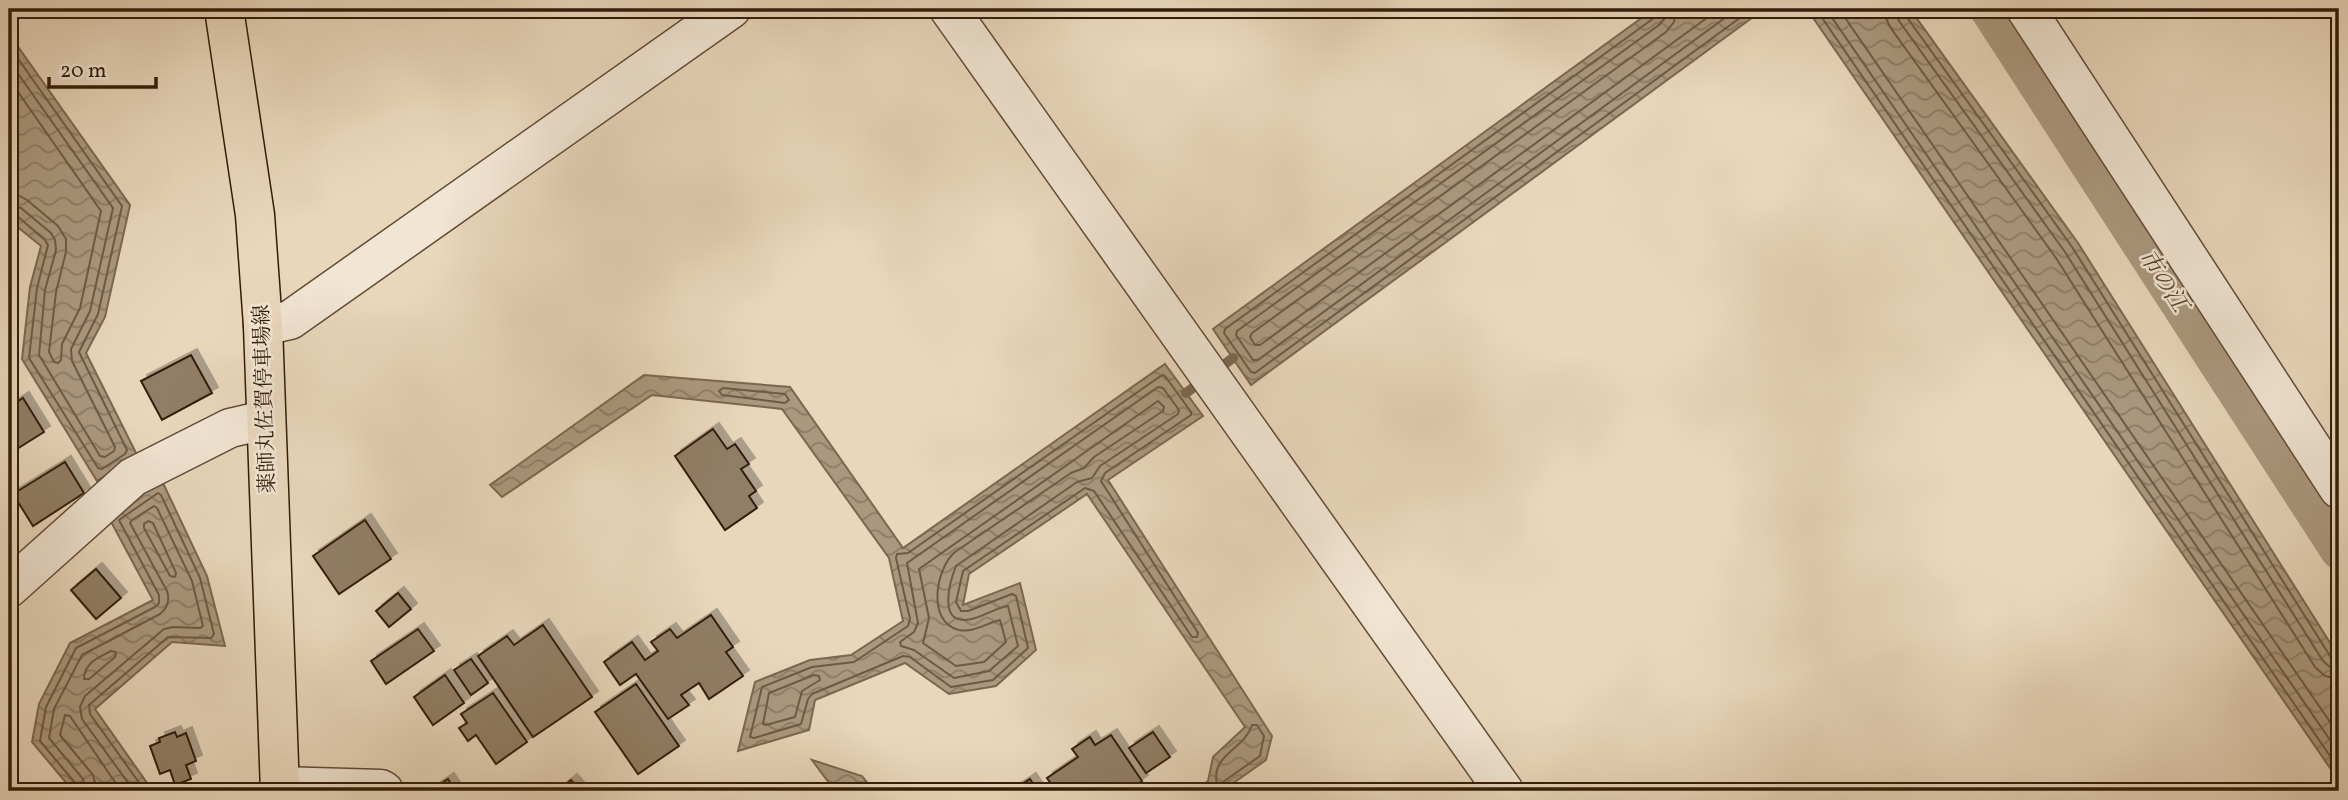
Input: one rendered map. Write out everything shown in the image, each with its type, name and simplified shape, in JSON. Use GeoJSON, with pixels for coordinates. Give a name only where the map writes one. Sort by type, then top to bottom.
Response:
{"type":"FeatureCollection","features":[{"type":"Feature","properties":{"kind":"main road","name":"薬師丸佐賀停車場線"},"geometry":{"type":"LineString","coordinates":[[223,9],[255,215],[262,326],[280,789]]}},
{"type":"Feature","properties":{"kind":"street"},"geometry":{"type":"LineString","coordinates":[[262,326],[290,320],[732,9]]}},
{"type":"Feature","properties":{"kind":"street"},"geometry":{"type":"LineString","coordinates":[[949,9],[1504,791]]}},
{"type":"Feature","properties":{"kind":"street"},"geometry":{"type":"LineString","coordinates":[[2026,9],[2339,489]]}},
{"type":"Feature","properties":{"kind":"street"},"geometry":{"type":"LineString","coordinates":[[9,588],[125,483],[230,428],[265,420]]}},
{"type":"Feature","properties":{"kind":"street"},"geometry":{"type":"LineString","coordinates":[[280,789],[384,791]]}},
{"type":"Feature","properties":{"kind":"water"},"geometry":{"type":"Polygon","coordinates":[[[1654,9],[1764,9],[1251,385],[1213,329],[1654,9]]]}},
{"type":"Feature","properties":{"kind":"water"},"geometry":{"type":"Polygon","coordinates":[[[1807,9],[1910,9],[2078,243],[2339,657],[2339,781],[1807,9]]]}},
{"type":"Feature","properties":{"kind":"water"},"geometry":{"type":"Polygon","coordinates":[[[9,34],[130,205],[105,317],[86,353],[137,455],[97,481],[22,359],[30,287],[41,246],[9,220],[9,34]]]}},
{"type":"Feature","properties":{"kind":"water"},"geometry":{"type":"Polygon","coordinates":[[[1165,364],[1203,416],[1108,480],[1272,736],[1266,760],[1222,791],[1194,791],[1208,781],[1213,757],[1245,727],[1087,494],[969,574],[963,605],[1020,583],[1036,650],[996,686],[949,694],[905,663],[815,700],[809,730],[738,751],[755,682],[810,660],[851,655],[903,621],[889,558],[782,409],[652,395],[502,497],[490,485],[644,375],[790,387],[903,548],[1165,364]]]}},
{"type":"Feature","properties":{"kind":"water"},"geometry":{"type":"Polygon","coordinates":[[[162,481],[207,576],[225,646],[172,642],[95,709],[152,790],[162,791],[73,791],[32,742],[39,704],[70,643],[153,600],[108,516],[162,481]]]}},
{"type":"Feature","properties":{"kind":"water"},"geometry":{"type":"Polygon","coordinates":[[[812,760],[862,776],[874,791],[835,791],[812,760]]]}},
{"type":"Feature","properties":{"kind":"building"},"geometry":{"type":"Polygon","coordinates":[[[191,355],[212,393],[162,420],[141,381],[191,355]]]}},
{"type":"Feature","properties":{"kind":"building"},"geometry":{"type":"Polygon","coordinates":[[[23,398],[44,432],[9,454],[9,407],[23,398]]]}},
{"type":"Feature","properties":{"kind":"building"},"geometry":{"type":"Polygon","coordinates":[[[713,429],[727,449],[735,444],[749,464],[741,469],[756,491],[749,496],[757,508],[725,530],[675,456],[713,429]]]}},
{"type":"Feature","properties":{"kind":"building"},"geometry":{"type":"Polygon","coordinates":[[[65,462],[84,493],[33,526],[13,494],[65,462]]]}},
{"type":"Feature","properties":{"kind":"building"},"geometry":{"type":"Polygon","coordinates":[[[365,520],[391,559],[339,594],[313,556],[365,520]]]}},
{"type":"Feature","properties":{"kind":"building"},"geometry":{"type":"Polygon","coordinates":[[[96,569],[121,598],[96,619],[71,590],[96,569]]]}},
{"type":"Feature","properties":{"kind":"building"},"geometry":{"type":"Polygon","coordinates":[[[398,593],[411,609],[389,627],[376,611],[398,593]]]}},
{"type":"Feature","properties":{"kind":"building"},"geometry":{"type":"Polygon","coordinates":[[[711,615],[733,647],[726,652],[743,676],[709,699],[699,683],[681,695],[689,705],[668,719],[636,674],[620,685],[604,662],[632,642],[645,660],[658,651],[651,642],[670,629],[677,638],[711,615]]]}},
{"type":"Feature","properties":{"kind":"building"},"geometry":{"type":"Polygon","coordinates":[[[543,625],[592,697],[533,737],[478,656],[507,636],[514,645],[543,625]]]}},
{"type":"Feature","properties":{"kind":"building"},"geometry":{"type":"Polygon","coordinates":[[[418,629],[434,651],[386,684],[371,661],[418,629]]]}},
{"type":"Feature","properties":{"kind":"building"},"geometry":{"type":"Polygon","coordinates":[[[471,659],[488,683],[471,695],[454,670],[471,659]]]}},
{"type":"Feature","properties":{"kind":"building"},"geometry":{"type":"Polygon","coordinates":[[[445,675],[464,703],[433,725],[414,697],[445,675]]]}},
{"type":"Feature","properties":{"kind":"building"},"geometry":{"type":"Polygon","coordinates":[[[636,684],[679,746],[638,774],[595,712],[636,684]]]}},
{"type":"Feature","properties":{"kind":"building"},"geometry":{"type":"Polygon","coordinates":[[[493,693],[527,742],[496,764],[476,735],[468,741],[459,728],[467,723],[461,714],[493,693]]]}},
{"type":"Feature","properties":{"kind":"building"},"geometry":{"type":"Polygon","coordinates":[[[175,732],[177,737],[186,733],[196,761],[186,765],[191,779],[175,785],[170,770],[160,774],[150,746],[160,742],[159,738],[175,732]]]}},
{"type":"Feature","properties":{"kind":"building"},"geometry":{"type":"Polygon","coordinates":[[[1153,732],[1170,757],[1146,773],[1129,748],[1153,732]]]}},
{"type":"Feature","properties":{"kind":"building"},"geometry":{"type":"Polygon","coordinates":[[[1111,735],[1142,781],[1128,791],[1056,791],[1047,778],[1078,757],[1072,749],[1090,737],[1095,745],[1111,735]]]}},
{"type":"Feature","properties":{"kind":"building"},"geometry":{"type":"Polygon","coordinates":[[[448,779],[456,791],[430,791],[448,779]]]}},
{"type":"Feature","properties":{"kind":"building"},"geometry":{"type":"Polygon","coordinates":[[[1030,779],[1038,791],[1012,791],[1030,779]]]}},
{"type":"Feature","properties":{"kind":"building"},"geometry":{"type":"Polygon","coordinates":[[[571,780],[581,791],[558,791],[571,780]]]}},
{"type":"Feature","properties":{"kind":"waterway","name":"市の江"},"geometry":{"type":"LineString","coordinates":[[1988,9],[2339,551]]}},
{"type":"Feature","properties":{"kind":"waterway"},"geometry":{"type":"LineString","coordinates":[[1186,393],[1233,358]]}}]}
